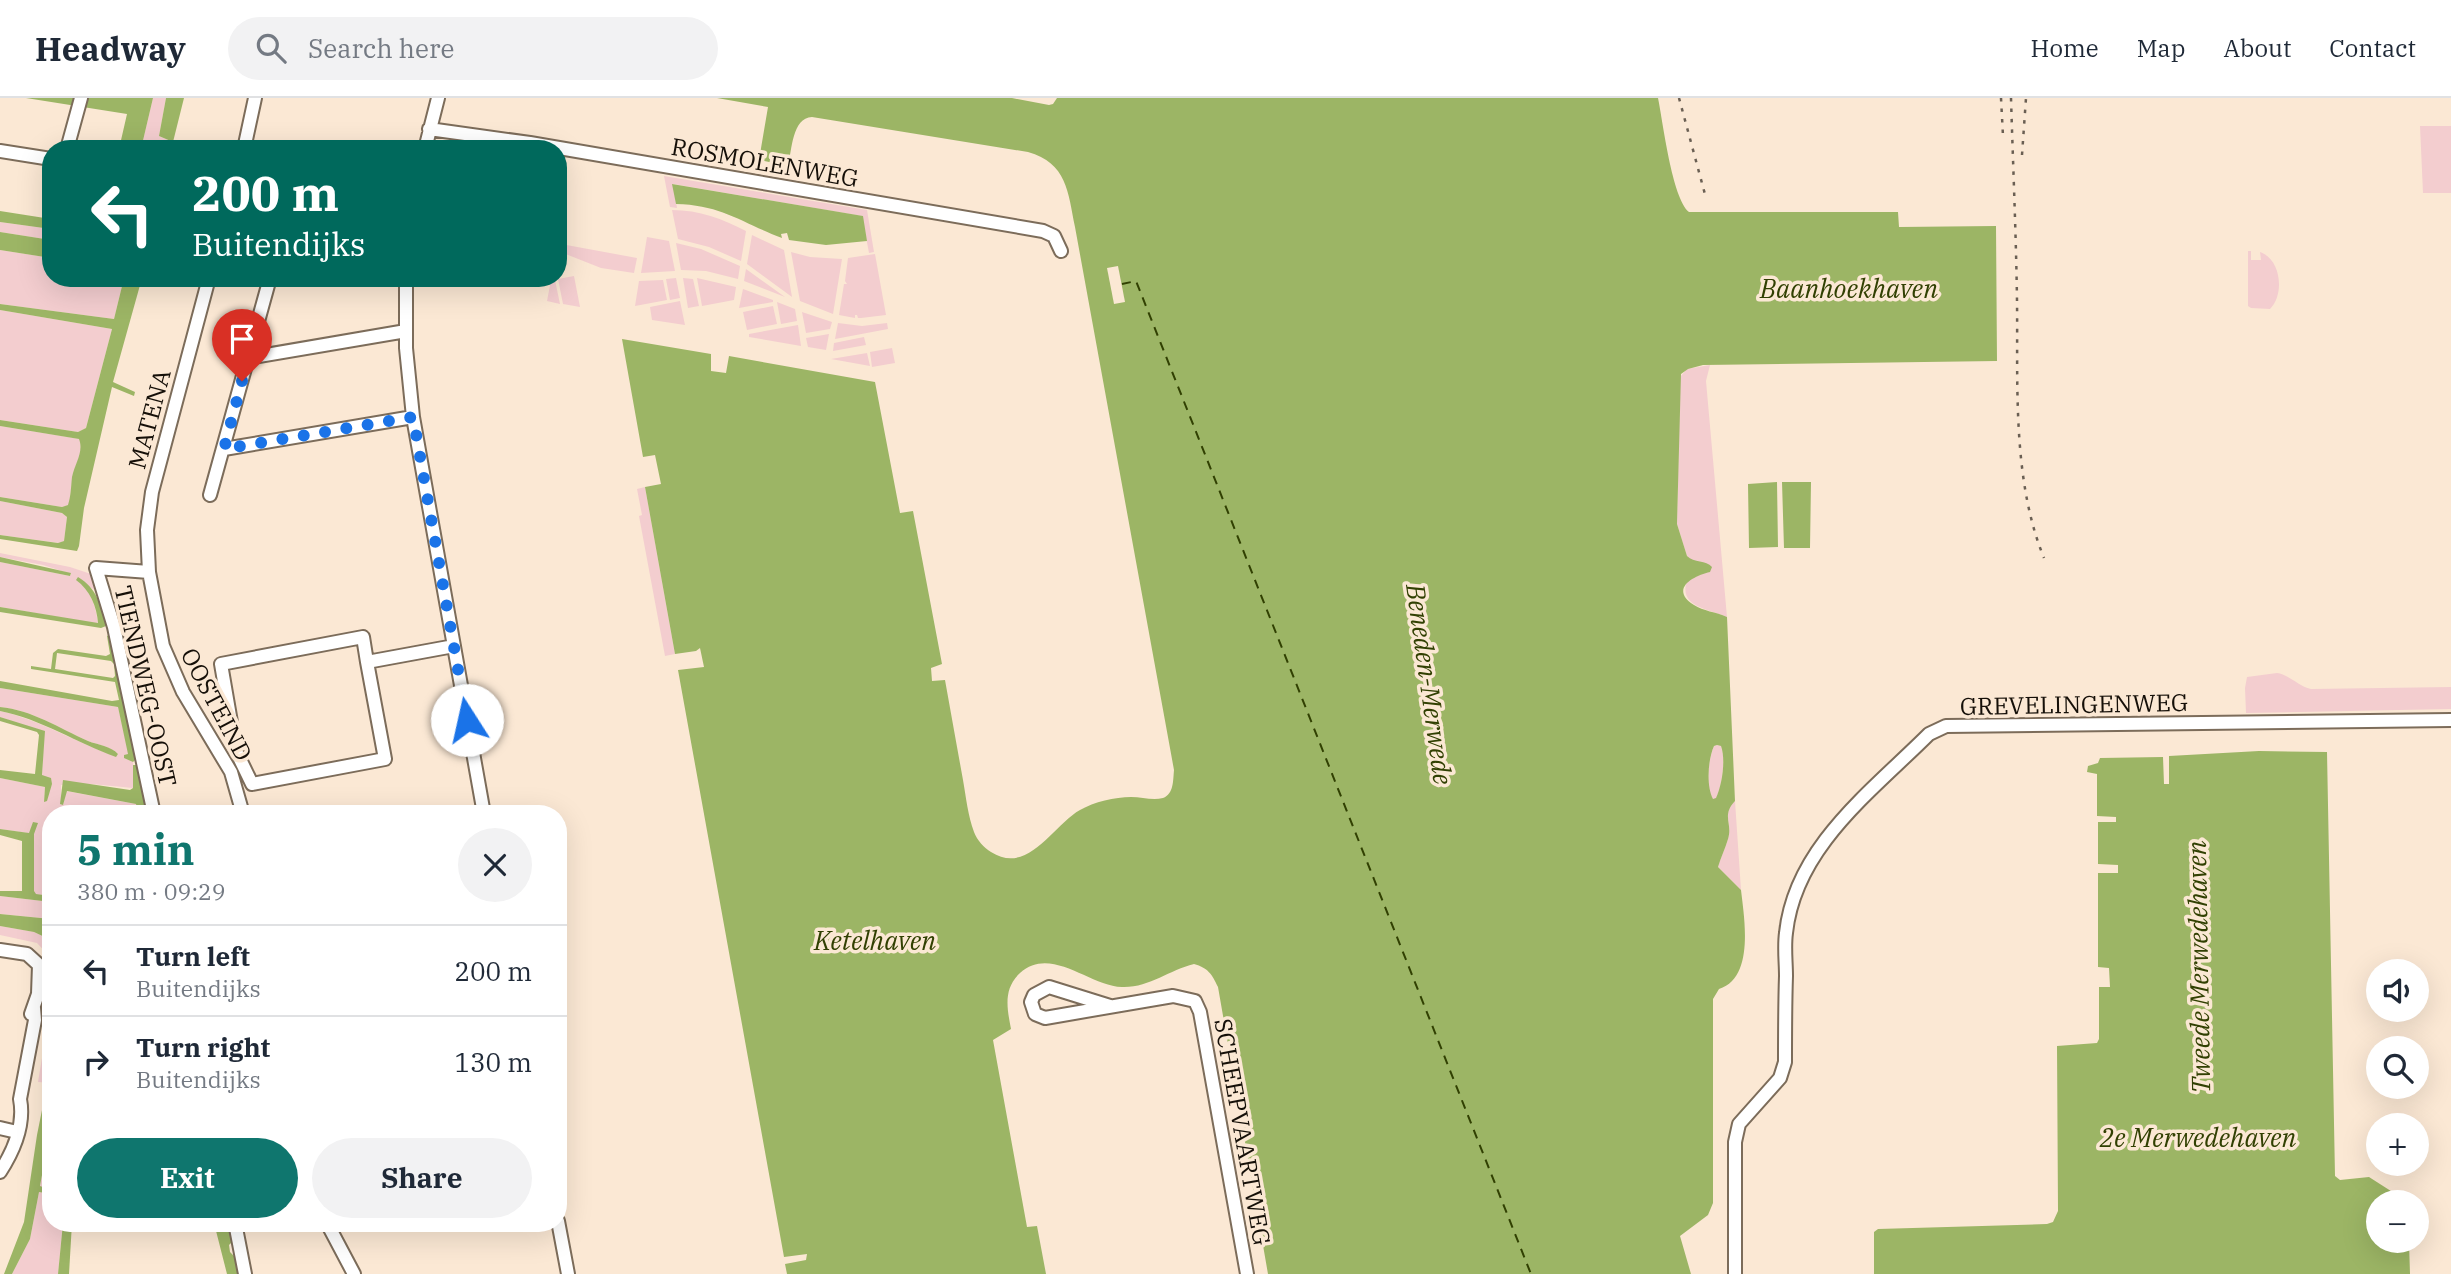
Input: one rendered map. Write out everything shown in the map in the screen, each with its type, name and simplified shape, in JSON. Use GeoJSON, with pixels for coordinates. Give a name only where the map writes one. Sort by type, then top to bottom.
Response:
{"type":"FeatureCollection","features":[{"type":"Feature","properties":{"kind":"street"},"geometry":{"type":"LineString","coordinates":[[246,140],[256,98]]}},
{"type":"Feature","properties":{"kind":"street"},"geometry":{"type":"LineString","coordinates":[[427,140],[438,98]]}},
{"type":"Feature","properties":{"kind":"street"},"geometry":{"type":"LineString","coordinates":[[70,140],[80,104]]}},
{"type":"Feature","properties":{"kind":"street","name":"ROSMOLENWEG"},"geometry":{"type":"LineString","coordinates":[[429,129],[508,140]]}},
{"type":"Feature","properties":{"kind":"street","name":"ROSMOLENWEG"},"geometry":{"type":"LineString","coordinates":[[567,149],[1043,231],[1054,236],[1061,251]]}},
{"type":"Feature","properties":{"kind":"street"},"geometry":{"type":"LineString","coordinates":[[0,151],[42,158]]}},
{"type":"Feature","properties":{"kind":"street","name":"MATENA"},"geometry":{"type":"LineString","coordinates":[[149,572],[146,530],[152,492],[207,287]]}},
{"type":"Feature","properties":{"kind":"street"},"geometry":{"type":"LineString","coordinates":[[209,495],[268,287]]}},
{"type":"Feature","properties":{"kind":"street"},"geometry":{"type":"LineString","coordinates":[[406,287],[406,331],[413,417],[482,805]]}},
{"type":"Feature","properties":{"kind":"street"},"geometry":{"type":"LineString","coordinates":[[248,358],[406,331]]}},
{"type":"Feature","properties":{"kind":"street"},"geometry":{"type":"LineString","coordinates":[[224,449],[413,417]]}},
{"type":"Feature","properties":{"kind":"street","name":"TIENDWEG-OOST"},"geometry":{"type":"LineString","coordinates":[[149,572],[96,568],[114,627],[152,805]]}},
{"type":"Feature","properties":{"kind":"street","name":"OOSTEIND"},"geometry":{"type":"LineString","coordinates":[[149,572],[163,646],[183,692],[231,772],[240,805]]}},
{"type":"Feature","properties":{"kind":"street"},"geometry":{"type":"LineString","coordinates":[[363,637],[367,662],[385,760],[252,784],[236,751],[221,664],[363,637]]}},
{"type":"Feature","properties":{"kind":"street"},"geometry":{"type":"LineString","coordinates":[[367,662],[454,646]]}},
{"type":"Feature","properties":{"kind":"street","name":"GREVELINGENWEG"},"geometry":{"type":"LineString","coordinates":[[1735,1274],[1735,1142],[1739,1124],[1780,1078],[1785,1062],[1786,933],[1793,899],[1819,847],[1929,734],[1946,726],[2451,720]]}},
{"type":"Feature","properties":{"kind":"street"},"geometry":{"type":"LineString","coordinates":[[0,950],[27,954],[36,961],[40,975],[33,1033],[20,1099],[22,1107],[0,1158]]}},
{"type":"Feature","properties":{"kind":"street","name":"SCHEEPVAARTWEG"},"geometry":{"type":"LineString","coordinates":[[1110,1006],[1049,987],[1034,995],[1031,1002],[1035,1014],[1045,1018],[1173,996],[1195,1001],[1200,1012],[1247,1274]]}},
{"type":"Feature","properties":{"kind":"street"},"geometry":{"type":"LineString","coordinates":[[0,1172],[14,1150],[10,1130]]}},
{"type":"Feature","properties":{"kind":"street"},"geometry":{"type":"LineString","coordinates":[[237,1232],[245,1274]]}},
{"type":"Feature","properties":{"kind":"street"},"geometry":{"type":"LineString","coordinates":[[332,1232],[354,1274]]}},
{"type":"Feature","properties":{"kind":"street"},"geometry":{"type":"LineString","coordinates":[[560,1232],[568,1274]]}},
{"type":"Feature","properties":{"kind":"shaded area"},"geometry":{"type":"Polygon","coordinates":[[[153,98],[166,98],[159,136],[168,140],[143,140],[153,98]]]}},
{"type":"Feature","properties":{"kind":"shaded area"},"geometry":{"type":"Polygon","coordinates":[[[2420,126],[2451,126],[2451,193],[2423,193],[2420,126]]]}},
{"type":"Feature","properties":{"kind":"shaded area"},"geometry":{"type":"Polygon","coordinates":[[[664,176],[867,210],[874,252],[869,253],[862,216],[673,184],[677,208],[670,207],[664,176]]]}},
{"type":"Feature","properties":{"kind":"shaded area"},"geometry":{"type":"Polygon","coordinates":[[[672,210],[710,216],[746,231],[741,261],[709,247],[678,239],[672,210]]]}},
{"type":"Feature","properties":{"kind":"shaded area"},"geometry":{"type":"Polygon","coordinates":[[[0,222],[42,228],[42,239],[0,232],[0,222]]]}},
{"type":"Feature","properties":{"kind":"shaded area"},"geometry":{"type":"Polygon","coordinates":[[[752,235],[784,250],[792,297],[747,264],[752,235]]]}},
{"type":"Feature","properties":{"kind":"shaded area"},"geometry":{"type":"Polygon","coordinates":[[[647,237],[669,241],[675,271],[641,273],[647,237]]]}},
{"type":"Feature","properties":{"kind":"shaded area"},"geometry":{"type":"Polygon","coordinates":[[[676,243],[701,249],[740,266],[738,279],[706,271],[681,270],[676,243]]]}},
{"type":"Feature","properties":{"kind":"shaded area"},"geometry":{"type":"Polygon","coordinates":[[[567,245],[637,258],[634,273],[601,268],[567,255],[567,245]]]}},
{"type":"Feature","properties":{"kind":"shaded area"},"geometry":{"type":"Polygon","coordinates":[[[0,250],[42,257],[42,287],[122,287],[114,319],[0,304],[0,250]]]}},
{"type":"Feature","properties":{"kind":"shaded area"},"geometry":{"type":"Polygon","coordinates":[[[2248,251],[2251,251],[2251,260],[2261,260],[2260,252],[2267,256],[2276,269],[2278,295],[2270,309],[2248,306],[2248,251]]]}},
{"type":"Feature","properties":{"kind":"shaded area"},"geometry":{"type":"Polygon","coordinates":[[[791,252],[810,257],[842,259],[833,314],[800,301],[791,252]]]}},
{"type":"Feature","properties":{"kind":"shaded area"},"geometry":{"type":"Polygon","coordinates":[[[875,254],[886,315],[858,318],[855,315],[855,318],[839,315],[844,284],[847,284],[845,281],[848,258],[875,254]]]}},
{"type":"Feature","properties":{"kind":"shaded area"},"geometry":{"type":"Polygon","coordinates":[[[746,269],[785,297],[744,281],[746,269]]]}},
{"type":"Feature","properties":{"kind":"shaded area"},"geometry":{"type":"Polygon","coordinates":[[[574,276],[580,307],[563,304],[560,287],[567,287],[567,277],[574,276]]]}},
{"type":"Feature","properties":{"kind":"shaded area"},"geometry":{"type":"Polygon","coordinates":[[[676,278],[680,298],[670,300],[666,279],[676,278]]]}},
{"type":"Feature","properties":{"kind":"shaded area"},"geometry":{"type":"Polygon","coordinates":[[[683,278],[693,279],[699,306],[688,308],[683,278]]]}},
{"type":"Feature","properties":{"kind":"shaded area"},"geometry":{"type":"Polygon","coordinates":[[[697,278],[736,287],[734,300],[702,306],[697,278]]]}},
{"type":"Feature","properties":{"kind":"shaded area"},"geometry":{"type":"Polygon","coordinates":[[[663,280],[667,300],[635,306],[639,281],[663,280]]]}},
{"type":"Feature","properties":{"kind":"shaded area"},"geometry":{"type":"Polygon","coordinates":[[[550,287],[556,287],[560,304],[547,301],[550,287]]]}},
{"type":"Feature","properties":{"kind":"shaded area"},"geometry":{"type":"Polygon","coordinates":[[[743,289],[773,300],[773,302],[739,308],[743,289]]]}},
{"type":"Feature","properties":{"kind":"shaded area"},"geometry":{"type":"Polygon","coordinates":[[[680,301],[685,325],[652,320],[650,307],[680,301]]]}},
{"type":"Feature","properties":{"kind":"shaded area"},"geometry":{"type":"Polygon","coordinates":[[[777,302],[795,309],[797,321],[781,324],[777,302]]]}},
{"type":"Feature","properties":{"kind":"shaded area"},"geometry":{"type":"Polygon","coordinates":[[[773,306],[777,324],[747,330],[743,312],[773,306]]]}},
{"type":"Feature","properties":{"kind":"shaded area"},"geometry":{"type":"Polygon","coordinates":[[[0,310],[112,329],[86,428],[78,432],[0,420],[0,310]]]}},
{"type":"Feature","properties":{"kind":"shaded area"},"geometry":{"type":"Polygon","coordinates":[[[802,312],[832,322],[830,329],[806,333],[802,312]]]}},
{"type":"Feature","properties":{"kind":"shaded area"},"geometry":{"type":"Polygon","coordinates":[[[838,323],[862,326],[887,323],[888,329],[835,339],[838,323]]]}},
{"type":"Feature","properties":{"kind":"shaded area"},"geometry":{"type":"Polygon","coordinates":[[[798,325],[801,346],[749,337],[749,334],[798,325]]]}},
{"type":"Feature","properties":{"kind":"shaded area"},"geometry":{"type":"Polygon","coordinates":[[[829,334],[826,350],[808,347],[806,338],[829,334]]]}},
{"type":"Feature","properties":{"kind":"shaded area"},"geometry":{"type":"Polygon","coordinates":[[[864,337],[866,345],[833,351],[834,343],[864,337]]]}},
{"type":"Feature","properties":{"kind":"shaded area"},"geometry":{"type":"Polygon","coordinates":[[[892,348],[895,363],[872,367],[870,352],[892,348]]]}},
{"type":"Feature","properties":{"kind":"shaded area"},"geometry":{"type":"Polygon","coordinates":[[[867,353],[870,366],[831,359],[867,353]]]}},
{"type":"Feature","properties":{"kind":"shaded area"},"geometry":{"type":"Polygon","coordinates":[[[1710,365],[1706,381],[1727,617],[1697,606],[1687,596],[1687,581],[1699,574],[1687,556],[1677,524],[1680,377],[1687,369],[1710,365]]]}},
{"type":"Feature","properties":{"kind":"shaded area"},"geometry":{"type":"Polygon","coordinates":[[[0,426],[80,439],[81,452],[73,474],[69,505],[62,507],[0,497],[0,426]]]}},
{"type":"Feature","properties":{"kind":"shaded area"},"geometry":{"type":"Polygon","coordinates":[[[645,487],[675,654],[665,656],[639,516],[642,515],[637,489],[645,487]]]}},
{"type":"Feature","properties":{"kind":"shaded area"},"geometry":{"type":"Polygon","coordinates":[[[0,501],[62,513],[67,517],[64,541],[59,543],[0,535],[0,501]]]}},
{"type":"Feature","properties":{"kind":"shaded area"},"geometry":{"type":"Polygon","coordinates":[[[0,553],[70,567],[94,575],[110,624],[106,626],[95,590],[77,580],[92,599],[98,624],[0,607],[0,562],[70,576],[71,574],[43,565],[0,557],[0,553]]]}},
{"type":"Feature","properties":{"kind":"shaded area"},"geometry":{"type":"Polygon","coordinates":[[[2277,673],[2311,689],[2451,687],[2451,709],[2246,713],[2247,677],[2277,673]]]}},
{"type":"Feature","properties":{"kind":"shaded area"},"geometry":{"type":"Polygon","coordinates":[[[0,688],[118,707],[129,754],[124,757],[133,762],[133,788],[91,784],[61,785],[63,805],[42,805],[42,895],[35,894],[34,891],[34,834],[0,829],[0,778],[45,787],[44,802],[52,784],[42,776],[44,732],[0,717],[0,711],[30,720],[101,751],[116,756],[118,754],[108,747],[88,741],[34,716],[0,707],[0,688]]]}},
{"type":"Feature","properties":{"kind":"shaded area"},"geometry":{"type":"Polygon","coordinates":[[[1714,746],[1721,746],[1723,772],[1716,799],[1712,799],[1708,780],[1709,765],[1714,746]]]}},
{"type":"Feature","properties":{"kind":"shaded area"},"geometry":{"type":"Polygon","coordinates":[[[66,791],[136,805],[63,805],[66,791]]]}},
{"type":"Feature","properties":{"kind":"shaded area"},"geometry":{"type":"Polygon","coordinates":[[[1735,801],[1741,890],[1718,867],[1729,834],[1729,810],[1735,801]]]}},
{"type":"Feature","properties":{"kind":"shaded area"},"geometry":{"type":"Polygon","coordinates":[[[0,896],[42,901],[42,918],[0,914],[0,896]]]}},
{"type":"Feature","properties":{"kind":"shaded area"},"geometry":{"type":"Polygon","coordinates":[[[0,926],[34,932],[42,936],[42,948],[37,943],[0,935],[0,926]]]}},
{"type":"Feature","properties":{"kind":"shaded area"},"geometry":{"type":"Polygon","coordinates":[[[42,1058],[42,1082],[38,1082],[42,1058]]]}},
{"type":"Feature","properties":{"kind":"shaded area"},"geometry":{"type":"Polygon","coordinates":[[[39,1192],[42,1192],[42,1232],[62,1232],[58,1274],[12,1274],[30,1239],[39,1192]]]}},
{"type":"Feature","properties":{"kind":"water"},"geometry":{"type":"Polygon","coordinates":[[[26,98],[153,98],[143,140],[121,140],[127,114],[26,98]]]}},
{"type":"Feature","properties":{"kind":"water"},"geometry":{"type":"Polygon","coordinates":[[[166,98],[184,98],[174,140],[159,136],[166,98]]]}},
{"type":"Feature","properties":{"kind":"water"},"geometry":{"type":"Polygon","coordinates":[[[717,98],[1012,98],[1049,105],[1057,98],[1658,98],[1673,176],[1683,204],[1689,212],[1898,212],[1899,227],[1996,226],[1997,361],[1703,365],[1681,374],[1677,524],[1687,556],[1712,567],[1710,572],[1686,584],[1684,594],[1698,607],[1727,617],[1735,801],[1729,811],[1729,833],[1718,867],[1741,890],[1745,930],[1743,960],[1738,973],[1730,983],[1719,989],[1713,999],[1713,1203],[1708,1215],[1680,1236],[1691,1274],[1268,1274],[1218,987],[1211,975],[1203,967],[1194,964],[1141,985],[1122,987],[1044,963],[1032,966],[1015,979],[1008,999],[1011,1029],[993,1040],[1027,1227],[1037,1226],[1046,1274],[787,1274],[785,1264],[806,1260],[807,1254],[784,1257],[678,670],[704,667],[700,648],[675,654],[645,487],[661,484],[655,455],[643,457],[622,339],[711,354],[711,371],[726,373],[729,356],[875,382],[900,513],[913,511],[942,664],[931,668],[932,681],[945,680],[970,820],[977,838],[988,850],[1004,858],[1017,858],[1039,846],[1070,817],[1092,805],[1125,797],[1163,798],[1171,790],[1174,770],[1073,214],[1064,180],[1051,163],[1028,152],[812,117],[800,123],[797,129],[788,166],[759,160],[768,107],[717,98]],[[1714,746],[1709,765],[1709,787],[1713,799],[1718,793],[1723,772],[1721,746],[1714,746]]]}},
{"type":"Feature","properties":{"kind":"water"},"geometry":{"type":"Polygon","coordinates":[[[672,184],[863,216],[867,241],[826,245],[789,240],[787,233],[781,234],[782,238],[719,211],[676,204],[672,184]]]}},
{"type":"Feature","properties":{"kind":"water"},"geometry":{"type":"Polygon","coordinates":[[[0,211],[42,218],[42,228],[0,222],[0,211]]]}},
{"type":"Feature","properties":{"kind":"water"},"geometry":{"type":"Polygon","coordinates":[[[0,232],[42,239],[42,257],[0,250],[0,232]]]}},
{"type":"Feature","properties":{"kind":"water"},"geometry":{"type":"Polygon","coordinates":[[[122,287],[139,287],[113,382],[135,392],[134,396],[112,387],[84,508],[77,551],[0,539],[0,535],[58,543],[64,541],[67,517],[62,513],[0,501],[0,497],[62,507],[68,505],[72,477],[80,453],[79,439],[0,426],[0,420],[78,432],[86,428],[112,329],[0,310],[0,304],[114,319],[122,287]]]}},
{"type":"Feature","properties":{"kind":"water"},"geometry":{"type":"Polygon","coordinates":[[[1777,482],[1778,547],[1749,548],[1748,484],[1777,482]]]}},
{"type":"Feature","properties":{"kind":"water"},"geometry":{"type":"Polygon","coordinates":[[[1782,482],[1811,482],[1810,548],[1784,548],[1782,482]]]}},
{"type":"Feature","properties":{"kind":"water"},"geometry":{"type":"Polygon","coordinates":[[[0,557],[71,573],[70,576],[0,562],[0,557]]]}},
{"type":"Feature","properties":{"kind":"water"},"geometry":{"type":"Polygon","coordinates":[[[78,577],[94,592],[106,626],[101,628],[0,612],[0,607],[98,623],[92,599],[76,580],[78,577]]]}},
{"type":"Feature","properties":{"kind":"water"},"geometry":{"type":"Polygon","coordinates":[[[107,636],[112,637],[138,757],[133,762],[124,758],[124,755],[128,754],[118,707],[0,688],[0,681],[119,700],[115,682],[31,669],[31,666],[51,669],[53,653],[58,649],[106,656],[110,654],[107,636]],[[57,653],[55,669],[113,678],[114,664],[111,661],[57,653]]]}},
{"type":"Feature","properties":{"kind":"water"},"geometry":{"type":"Polygon","coordinates":[[[0,707],[34,716],[88,741],[108,747],[118,754],[116,757],[44,725],[0,711],[0,707]]]}},
{"type":"Feature","properties":{"kind":"water"},"geometry":{"type":"Polygon","coordinates":[[[0,717],[45,731],[42,775],[51,778],[52,784],[47,801],[44,802],[45,787],[0,778],[0,770],[35,774],[39,735],[37,732],[0,721],[0,717]]]}},
{"type":"Feature","properties":{"kind":"water","name":"2e Merwedehaven"},"geometry":{"type":"Polygon","coordinates":[[[2259,751],[2327,752],[2335,1176],[2340,1180],[2369,1177],[2389,1190],[2366,1190],[2366,1253],[2409,1253],[2410,1274],[1874,1274],[1874,1232],[1878,1229],[2053,1222],[2058,1211],[2057,1046],[2097,1043],[2099,987],[2110,987],[2109,968],[2098,967],[2098,873],[2118,873],[2118,865],[2098,864],[2098,822],[2116,822],[2116,817],[2097,816],[2097,774],[2087,772],[2088,766],[2098,763],[2100,758],[2163,757],[2164,784],[2169,784],[2169,756],[2259,751]]]}},
{"type":"Feature","properties":{"kind":"water"},"geometry":{"type":"Polygon","coordinates":[[[133,765],[137,765],[148,805],[67,791],[63,805],[60,804],[63,780],[130,790],[133,788],[133,765]]]}},
{"type":"Feature","properties":{"kind":"water"},"geometry":{"type":"Polygon","coordinates":[[[33,822],[38,823],[34,834],[34,891],[42,895],[42,901],[0,896],[0,891],[22,891],[22,841],[0,835],[0,829],[29,833],[33,822]]]}},
{"type":"Feature","properties":{"kind":"water"},"geometry":{"type":"Polygon","coordinates":[[[0,914],[42,918],[42,936],[34,932],[0,926],[0,914]]]}},
{"type":"Feature","properties":{"kind":"water"},"geometry":{"type":"Polygon","coordinates":[[[42,1110],[42,1192],[39,1192],[30,1239],[12,1274],[4,1274],[24,1222],[42,1110]]]}},
{"type":"Feature","properties":{"kind":"water"},"geometry":{"type":"Polygon","coordinates":[[[62,1232],[71,1232],[69,1274],[58,1274],[62,1232]]]}},
{"type":"Feature","properties":{"kind":"water"},"geometry":{"type":"Polygon","coordinates":[[[216,1232],[230,1232],[233,1241],[229,1245],[230,1252],[239,1261],[242,1274],[227,1274],[216,1232]]]}},
{"type":"Feature","properties":{"kind":"pier"},"geometry":{"type":"Polygon","coordinates":[[[1118,266],[1125,302],[1114,304],[1107,268],[1118,266]]]}},
{"type":"Feature","properties":{"kind":"ferry route"},"geometry":{"type":"LineString","coordinates":[[1122,284],[1136,281],[1531,1274]]}},
{"type":"Feature","properties":{"kind":"railway"},"geometry":{"type":"LineString","coordinates":[[1679,98],[1706,198]]}},
{"type":"Feature","properties":{"kind":"railway"},"geometry":{"type":"LineString","coordinates":[[2001,98],[2003,136]]}},
{"type":"Feature","properties":{"kind":"railway"},"geometry":{"type":"LineString","coordinates":[[2011,98],[2019,431],[2026,497],[2044,558]]}},
{"type":"Feature","properties":{"kind":"railway"},"geometry":{"type":"LineString","coordinates":[[2022,155],[2026,98]]}},
{"type":"Feature","properties":{"kind":"route"},"geometry":{"type":"LineString","coordinates":[[242,381],[224,449],[413,417],[467,720]]}},
{"type":"Feature","properties":{"kind":"water label","name":"Baanhoekhaven"},"geometry":{"type":"Point","coordinates":[1849,288]}},
{"type":"Feature","properties":{"kind":"water label","name":"Beneden-Merwede"},"geometry":{"type":"Point","coordinates":[1430,684]}},
{"type":"Feature","properties":{"kind":"water label","name":"Ketelhaven"},"geometry":{"type":"Point","coordinates":[875,940]}},
{"type":"Feature","properties":{"kind":"water label","name":"Tweede Merwedehaven"},"geometry":{"type":"Point","coordinates":[2198,967]}}]}
